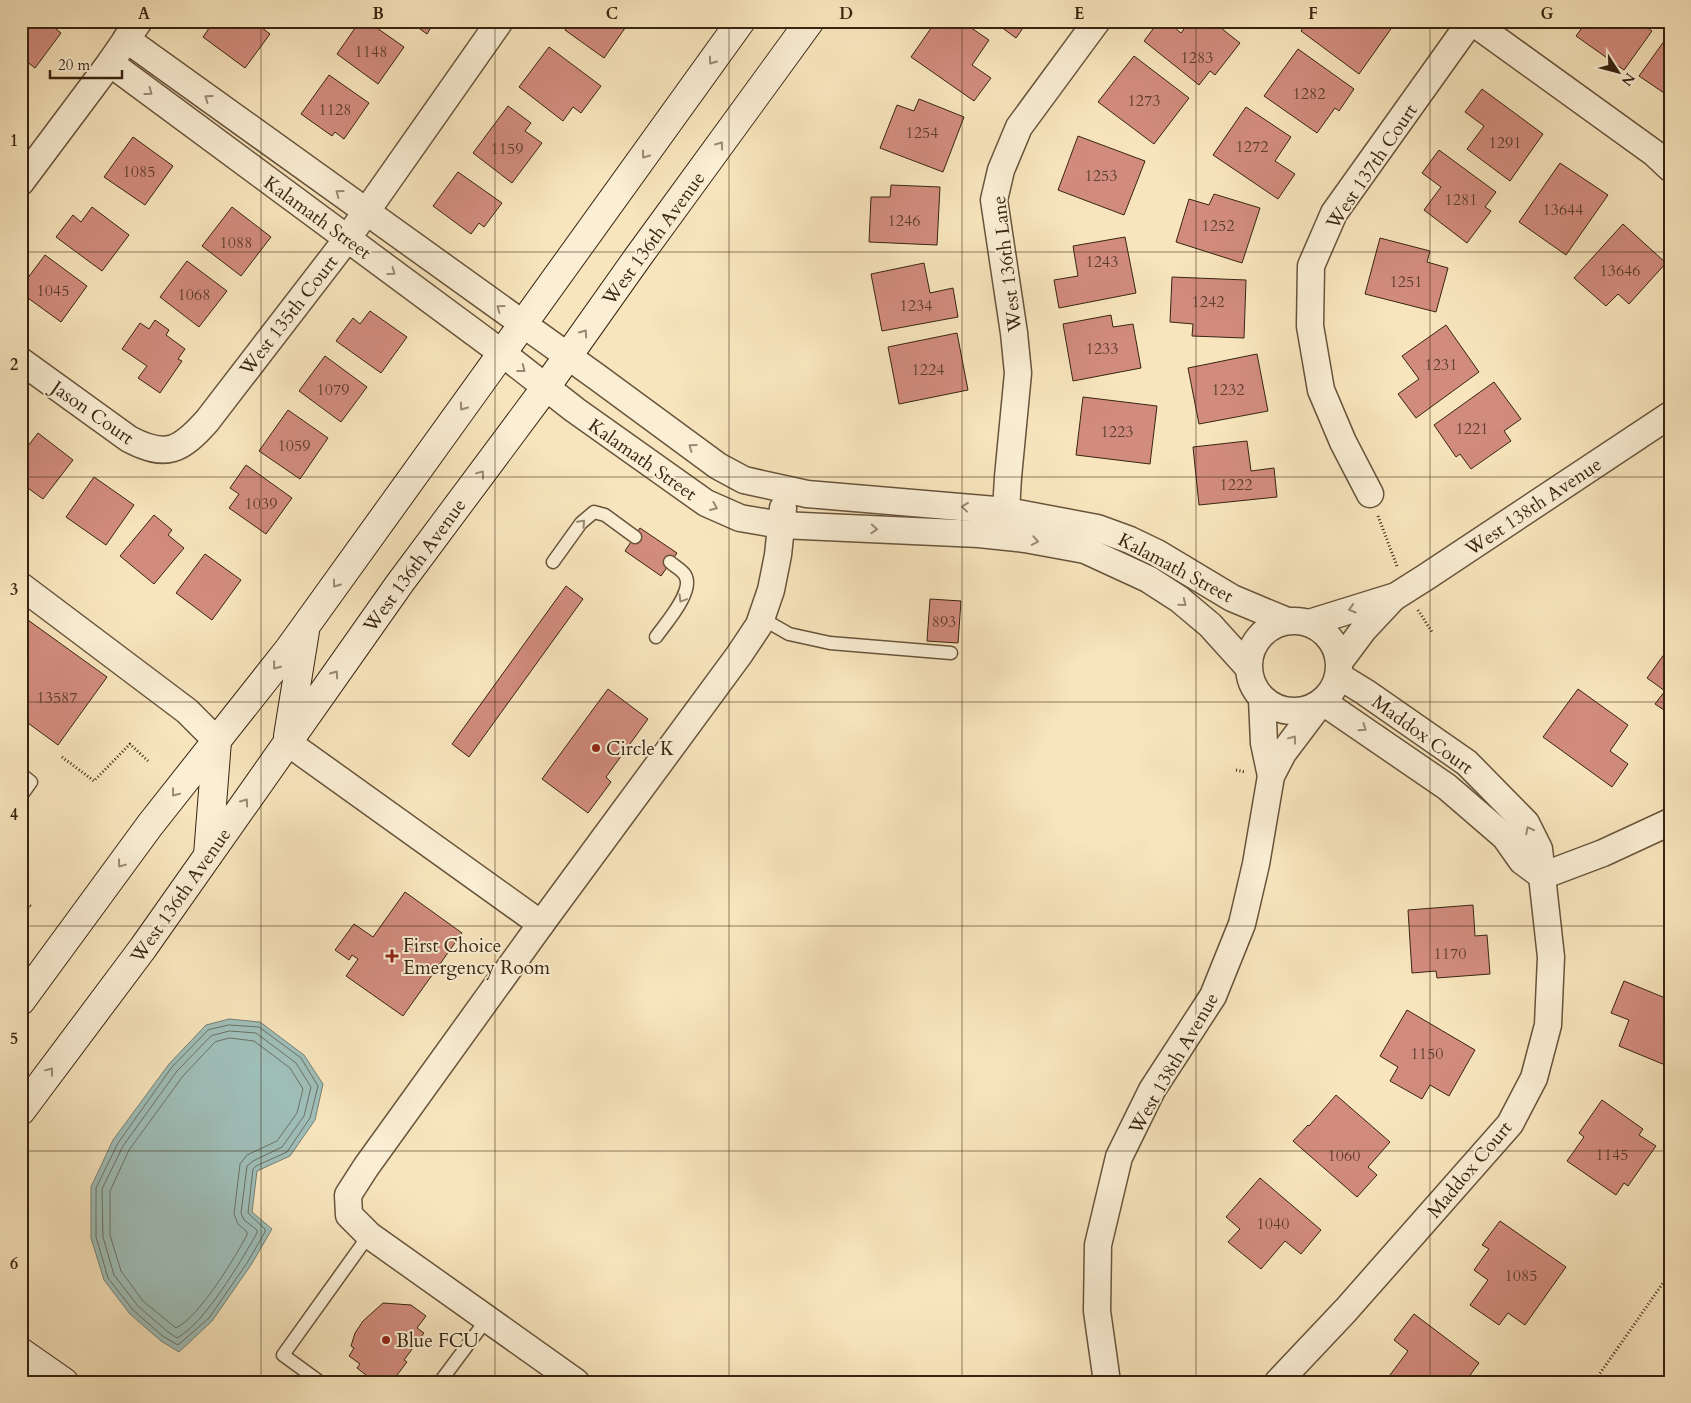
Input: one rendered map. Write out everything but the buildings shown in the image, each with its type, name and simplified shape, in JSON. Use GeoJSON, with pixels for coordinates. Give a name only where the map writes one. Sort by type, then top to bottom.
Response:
{"type":"FeatureCollection","features":[{"type":"Feature","properties":{"kind":"main road"},"geometry":{"type":"LineString","coordinates":[[21,1001],[150,824],[305,627],[741,21]]}},
{"type":"Feature","properties":{"kind":"main road","name":"West 136th Avenue"},"geometry":{"type":"LineString","coordinates":[[21,1110],[142,948],[400,583],[546,388],[810,21]]}},
{"type":"Feature","properties":{"kind":"main road"},"geometry":{"type":"LineString","coordinates":[[287,742],[305,627]]}},
{"type":"Feature","properties":{"kind":"main road"},"geometry":{"type":"LineString","coordinates":[[208,856],[217,741]]}},
{"type":"Feature","properties":{"kind":"main road"},"geometry":{"type":"LineString","coordinates":[[25,1352],[64,1382]]}},
{"type":"Feature","properties":{"kind":"street","name":"West 135th Court"},"geometry":{"type":"LineString","coordinates":[[169,450],[182,446],[192,438],[347,239],[500,21]]}},
{"type":"Feature","properties":{"kind":"street","name":"West 136th Lane"},"geometry":{"type":"LineString","coordinates":[[1005,536],[1008,477],[1018,373],[1014,333],[994,200],[1001,170],[1019,127],[1097,21]]}},
{"type":"Feature","properties":{"kind":"street"},"geometry":{"type":"LineString","coordinates":[[1471,21],[1654,153],[1670,168]]}},
{"type":"Feature","properties":{"kind":"street","name":"West 137th Court"},"geometry":{"type":"LineString","coordinates":[[1370,494],[1343,442],[1321,390],[1310,326],[1311,266],[1334,213],[1471,21]]}},
{"type":"Feature","properties":{"kind":"street","name":"Kalamath Street"},"geometry":{"type":"LineString","coordinates":[[132,30],[366,212],[718,466],[744,480],[786,491],[807,494],[1007,511],[1097,528],[1130,540],[1157,553],[1232,598],[1298,622]]}},
{"type":"Feature","properties":{"kind":"street"},"geometry":{"type":"LineString","coordinates":[[21,182],[110,63],[132,30]]}},
{"type":"Feature","properties":{"kind":"street","name":"Kalamath Street"},"geometry":{"type":"LineString","coordinates":[[110,63],[502,353],[575,410],[706,503],[740,518],[781,525],[1005,536],[1085,550],[1148,579],[1179,600],[1210,625],[1248,667]]}},
{"type":"Feature","properties":{"kind":"street","name":"Jason Court"},"geometry":{"type":"LineString","coordinates":[[21,361],[129,440],[155,450],[169,450]]}},
{"type":"Feature","properties":{"kind":"street","name":"West 138th Avenue"},"geometry":{"type":"LineString","coordinates":[[1339,669],[1364,629],[1396,596],[1670,415]]}},
{"type":"Feature","properties":{"kind":"street"},"geometry":{"type":"LineString","coordinates":[[576,1382],[369,1235],[349,1215],[348,1195],[366,1167],[541,924],[739,656],[759,625],[771,590],[778,554],[786,491]]}},
{"type":"Feature","properties":{"kind":"street"},"geometry":{"type":"LineString","coordinates":[[21,586],[186,711],[217,741]]}},
{"type":"Feature","properties":{"kind":"street","name":"West 138th Avenue"},"geometry":{"type":"LineString","coordinates":[[1298,622],[1396,596]]}},
{"type":"Feature","properties":{"kind":"street"},"geometry":{"type":"LineString","coordinates":[[1298,622],[1321,629],[1330,638],[1336,648],[1339,669],[1333,690],[1321,703],[1309,709],[1296,712],[1284,711],[1262,699],[1251,682],[1248,667],[1250,654],[1255,642],[1264,632],[1275,625],[1298,622]]}},
{"type":"Feature","properties":{"kind":"street","name":"Maddox Court"},"geometry":{"type":"LineString","coordinates":[[1278,1382],[1346,1310],[1510,1124],[1534,1078],[1548,1025],[1551,956],[1539,849],[1526,822],[1467,763],[1365,692],[1339,669]]}},
{"type":"Feature","properties":{"kind":"street","name":"West 138th Avenue"},"geometry":{"type":"LineString","coordinates":[[1262,699],[1264,743],[1271,776]]}},
{"type":"Feature","properties":{"kind":"street","name":"West 138th Avenue"},"geometry":{"type":"LineString","coordinates":[[1107,1382],[1097,1311],[1098,1245],[1120,1157],[1152,1090],[1213,996],[1238,933],[1256,864],[1271,776],[1283,753],[1321,703]]}},
{"type":"Feature","properties":{"kind":"street","name":"Maddox Court"},"geometry":{"type":"LineString","coordinates":[[1321,703],[1447,787],[1505,837],[1522,861],[1542,876]]}},
{"type":"Feature","properties":{"kind":"street"},"geometry":{"type":"LineString","coordinates":[[287,742],[541,924]]}},
{"type":"Feature","properties":{"kind":"street"},"geometry":{"type":"LineString","coordinates":[[1542,876],[1603,853],[1670,822]]}},
{"type":"Feature","properties":{"kind":"lane"},"geometry":{"type":"LineString","coordinates":[[553,562],[581,523],[594,512],[605,515],[635,537]]}},
{"type":"Feature","properties":{"kind":"lane"},"geometry":{"type":"LineString","coordinates":[[656,637],[686,592],[688,584],[685,574],[670,562]]}},
{"type":"Feature","properties":{"kind":"lane"},"geometry":{"type":"LineString","coordinates":[[761,618],[789,634],[830,643],[951,653]]}},
{"type":"Feature","properties":{"kind":"lane"},"geometry":{"type":"LineString","coordinates":[[21,774],[32,782],[21,796]]}},
{"type":"Feature","properties":{"kind":"lane"},"geometry":{"type":"LineString","coordinates":[[320,1382],[283,1355],[369,1235]]}},
{"type":"Feature","properties":{"kind":"lane"},"geometry":{"type":"LineString","coordinates":[[440,1382],[487,1318]]}},
{"type":"Feature","properties":{"kind":"path"},"geometry":{"type":"LineString","coordinates":[[1370,494],[1391,549]]}},
{"type":"Feature","properties":{"kind":"path"},"geometry":{"type":"LineString","coordinates":[[62,757],[94,781],[130,744],[148,761]]}},
{"type":"Feature","properties":{"kind":"path"},"geometry":{"type":"LineString","coordinates":[[21,900],[32,907]]}},
{"type":"Feature","properties":{"kind":"path"},"geometry":{"type":"LineString","coordinates":[[1594,1382],[1670,1273]]}},
{"type":"Feature","properties":{"kind":"water"},"geometry":{"type":"Polygon","coordinates":[[[229,1019],[260,1022],[304,1055],[323,1084],[315,1120],[290,1156],[257,1171],[252,1212],[272,1229],[251,1265],[212,1321],[179,1352],[161,1341],[130,1314],[104,1280],[91,1238],[91,1187],[113,1140],[169,1064],[206,1025],[229,1019]]]}},
{"type":"Feature","properties":{"kind":"place","name":"Circle K"},"geometry":{"type":"Point","coordinates":[596,748]}},
{"type":"Feature","properties":{"kind":"place","name":"First Choice Emergency Room"},"geometry":{"type":"Point","coordinates":[392,956]}},
{"type":"Feature","properties":{"kind":"place","name":"Blue FCU"},"geometry":{"type":"Point","coordinates":[386,1340]}}]}
